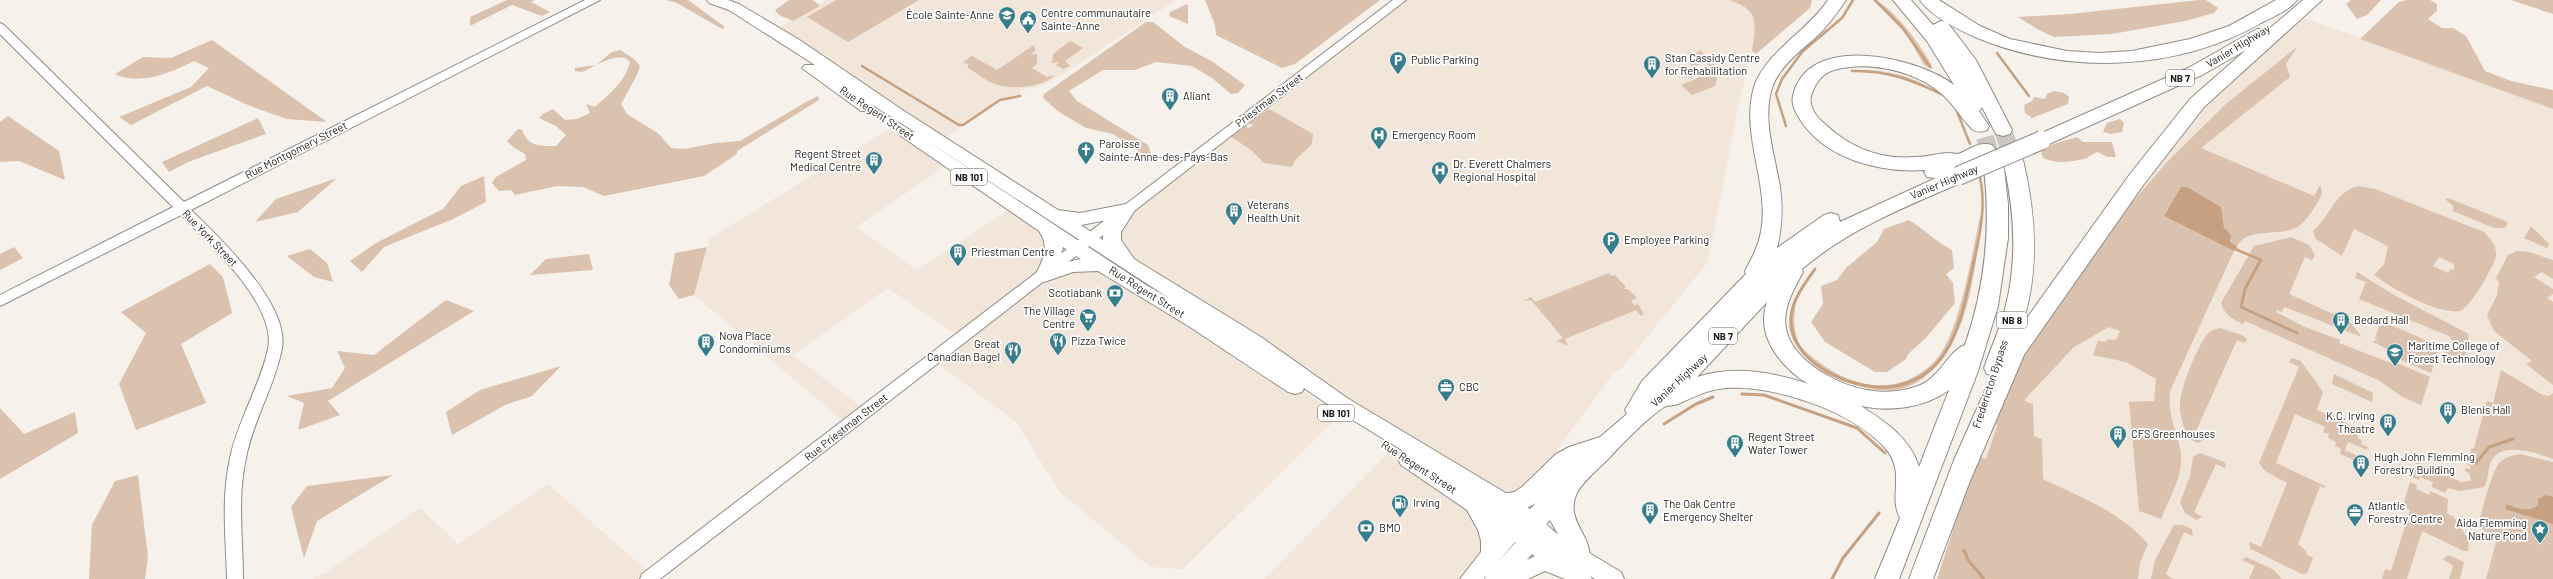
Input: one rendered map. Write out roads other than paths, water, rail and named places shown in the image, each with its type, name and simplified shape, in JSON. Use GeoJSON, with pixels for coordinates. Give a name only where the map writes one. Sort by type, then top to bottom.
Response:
{"type":"FeatureCollection","features":[{"type":"Feature","properties":{"kind":"highway"},"geometry":{"type":"LineString","coordinates":[[1902,0],[1944,53],[1968,93],[1984,137]]}},
{"type":"Feature","properties":{"kind":"highway"},"geometry":{"type":"LineString","coordinates":[[1918,0],[1967,60],[2003,130]]}},
{"type":"Feature","properties":{"kind":"highway"},"geometry":{"type":"LineString","coordinates":[[1929,0],[1953,19],[2004,43],[2061,57],[2091,59],[2118,58],[2188,45],[2228,33],[2290,0]]}},
{"type":"Feature","properties":{"kind":"highway","name":"Vanier Highway"},"geometry":{"type":"LineString","coordinates":[[1525,531],[1568,484],[1607,445],[1695,366],[1777,278],[1802,257],[1860,219],[1956,166],[1984,137],[2040,133],[2181,66],[2249,29],[2290,0]]}},
{"type":"Feature","properties":{"kind":"highway","name":"Vanier Highway"},"geometry":{"type":"LineString","coordinates":[[1626,428],[1650,387],[1775,259],[1805,235],[1867,202],[2040,133],[2142,96],[2224,56],[2254,39],[2308,0]]}},
{"type":"Feature","properties":{"kind":"highway"},"geometry":{"type":"LineString","coordinates":[[1962,474],[2000,381],[2015,351],[2137,179],[2197,103],[2313,0]]}},
{"type":"Feature","properties":{"kind":"highway"},"geometry":{"type":"LineString","coordinates":[[1734,300],[1760,264],[1770,234],[1772,215],[1760,111],[1766,80],[1781,59],[1833,4]]}},
{"type":"Feature","properties":{"kind":"highway"},"geometry":{"type":"LineString","coordinates":[[1956,166],[1897,164],[1861,156],[1842,147],[1829,139],[1811,121],[1802,106],[1804,87],[1822,69],[1841,62],[1870,60],[1898,65],[1924,75],[1947,89],[1984,137]]}},
{"type":"Feature","properties":{"kind":"highway","name":"Fredericton Bypass"},"geometry":{"type":"LineString","coordinates":[[1887,579],[1983,325],[1997,262],[2000,235],[2000,204],[2003,164],[2022,210],[2025,257],[2017,305],[1962,474],[1921,579]]}},
{"type":"Feature","properties":{"kind":"highway"},"geometry":{"type":"LineString","coordinates":[[1802,257],[1782,291],[1775,312],[1776,330],[1784,350],[1799,367],[1819,382],[1843,392],[1874,400],[1905,397],[1931,390],[1955,370],[1983,325]]}},
{"type":"Feature","properties":{"kind":"highway"},"geometry":{"type":"LineString","coordinates":[[1649,408],[1688,388],[1727,378],[1775,384],[1850,411],[1885,432],[1896,444],[1906,460],[1909,482],[1906,531]]}},
{"type":"Feature","properties":{"kind":"highway"},"geometry":{"type":"LineString","coordinates":[[1504,502],[1516,501],[1537,489],[1564,461],[1583,451],[1607,445]]}},
{"type":"Feature","properties":{"kind":"highway"},"geometry":{"type":"LineString","coordinates":[[1568,484],[1562,503],[1562,522],[1576,541],[1576,569]]}},
{"type":"Feature","properties":{"kind":"main road","name":"Rue Regent Street"},"geometry":{"type":"LineString","coordinates":[[715,0],[737,20],[869,108],[1048,219]]}},
{"type":"Feature","properties":{"kind":"main road","name":"Rue Regent Street"},"geometry":{"type":"LineString","coordinates":[[715,0],[734,7],[775,30],[824,65],[839,72],[898,115],[950,146],[1082,243],[1126,263],[1269,352],[1353,411],[1504,502],[1525,531]]}},
{"type":"Feature","properties":{"kind":"main road"},"geometry":{"type":"LineString","coordinates":[[782,49],[794,49],[805,52]]}},
{"type":"Feature","properties":{"kind":"main road"},"geometry":{"type":"LineString","coordinates":[[869,108],[880,108],[898,115]]}},
{"type":"Feature","properties":{"kind":"main road"},"geometry":{"type":"LineString","coordinates":[[1044,276],[1054,258],[1056,248],[1048,219],[1080,219],[1126,210]]}},
{"type":"Feature","properties":{"kind":"main road"},"geometry":{"type":"LineString","coordinates":[[1126,210],[1112,232],[1112,241],[1124,254],[1126,263]]}},
{"type":"Feature","properties":{"kind":"main road","name":"Rue Regent Street"},"geometry":{"type":"LineString","coordinates":[[1082,243],[1101,264],[1157,301],[1196,322],[1475,503],[1525,531],[1576,569],[1613,579]]}},
{"type":"Feature","properties":{"kind":"main road"},"geometry":{"type":"LineString","coordinates":[[1044,276],[1072,266],[1101,264]]}},
{"type":"Feature","properties":{"kind":"main road"},"geometry":{"type":"LineString","coordinates":[[1475,503],[1491,533],[1494,544],[1491,554]]}},
{"type":"Feature","properties":{"kind":"main road"},"geometry":{"type":"LineString","coordinates":[[1471,579],[1491,554],[1525,531]]}},
{"type":"Feature","properties":{"kind":"main road"},"geometry":{"type":"LineString","coordinates":[[1496,579],[1525,531]]}},
{"type":"Feature","properties":{"kind":"main road"},"geometry":{"type":"LineString","coordinates":[[1505,579],[1544,562],[1576,569]]}},
{"type":"Feature","properties":{"kind":"street","name":"Rue Montgomery Street"},"geometry":{"type":"LineString","coordinates":[[0,301],[594,0]]}},
{"type":"Feature","properties":{"kind":"street","name":"Priestman Street"},"geometry":{"type":"LineString","coordinates":[[1044,276],[1082,243],[1400,0]]}},
{"type":"Feature","properties":{"kind":"street","name":"Rue York Street"},"geometry":{"type":"LineString","coordinates":[[0,27],[181,209],[207,232],[244,274],[273,324],[277,338],[245,434],[235,472],[233,502],[235,579]]}},
{"type":"Feature","properties":{"kind":"street","name":"Rue Priestman Street"},"geometry":{"type":"LineString","coordinates":[[648,579],[1044,276]]}},
{"type":"Feature","properties":{"kind":"waterway"},"geometry":{"type":"LineString","coordinates":[[1786,126],[1776,94],[1782,79],[1803,51],[1842,18],[1853,0]]}},
{"type":"Feature","properties":{"kind":"waterway"},"geometry":{"type":"LineString","coordinates":[[1875,0],[1902,27],[1930,67]]}},
{"type":"Feature","properties":{"kind":"waterway"},"geometry":{"type":"LineString","coordinates":[[1997,53],[2029,96]]}},
{"type":"Feature","properties":{"kind":"waterway"},"geometry":{"type":"LineString","coordinates":[[862,66],[959,125],[963,125],[1000,100],[1020,96]]}},
{"type":"Feature","properties":{"kind":"waterway"},"geometry":{"type":"LineString","coordinates":[[1852,71],[1888,74],[1921,85],[1943,95]]}},
{"type":"Feature","properties":{"kind":"waterway"},"geometry":{"type":"LineString","coordinates":[[1956,109],[1970,144]]}},
{"type":"Feature","properties":{"kind":"waterway"},"geometry":{"type":"LineString","coordinates":[[1974,262],[1983,207],[1979,174]]}},
{"type":"Feature","properties":{"kind":"waterway"},"geometry":{"type":"LineString","coordinates":[[2235,249],[2261,260],[2260,262]]}},
{"type":"Feature","properties":{"kind":"waterway"},"geometry":{"type":"LineString","coordinates":[[1815,269],[1800,292],[1792,311],[1791,317],[1793,333],[1800,348],[1811,360],[1825,370],[1841,378],[1857,384],[1874,387],[1889,387],[1905,384],[1928,372],[1945,353],[1951,343],[1960,320],[1974,261]]}},
{"type":"Feature","properties":{"kind":"waterway"},"geometry":{"type":"LineString","coordinates":[[2260,261],[2245,289],[2241,307],[2297,333]]}},
{"type":"Feature","properties":{"kind":"waterway"},"geometry":{"type":"LineString","coordinates":[[1742,394],[1764,395],[1857,428],[1885,453]]}},
{"type":"Feature","properties":{"kind":"waterway"},"geometry":{"type":"LineString","coordinates":[[1664,424],[1696,404],[1713,397]]}},
{"type":"Feature","properties":{"kind":"waterway"},"geometry":{"type":"LineString","coordinates":[[2476,463],[2489,447],[2513,439]]}},
{"type":"Feature","properties":{"kind":"waterway"},"geometry":{"type":"LineString","coordinates":[[1832,579],[1843,558],[1879,513]]}},
{"type":"Feature","properties":{"kind":"waterway"},"geometry":{"type":"LineString","coordinates":[[1964,550],[1968,560],[1984,579]]}},
{"type":"Feature","properties":{"kind":"tunnel"},"geometry":{"type":"LineString","coordinates":[[2003,130],[2013,160]]}},
{"type":"Feature","properties":{"kind":"tunnel"},"geometry":{"type":"LineString","coordinates":[[1985,137],[1994,168]]}},
{"type":"Feature","properties":{"kind":"place","name":"École Sainte-Anne"},"geometry":{"type":"Point","coordinates":[1007,30]}},
{"type":"Feature","properties":{"kind":"place","name":"Centre communautaire Sainte-Anne"},"geometry":{"type":"Point","coordinates":[1028,34]}},
{"type":"Feature","properties":{"kind":"place","name":"Public Parking"},"geometry":{"type":"Point","coordinates":[1398,75]}},
{"type":"Feature","properties":{"kind":"place","name":"Stan Cassidy Centre for Rehabilitation"},"geometry":{"type":"Point","coordinates":[1652,79]}},
{"type":"Feature","properties":{"kind":"place","name":"Aliant"},"geometry":{"type":"Point","coordinates":[1170,111]}},
{"type":"Feature","properties":{"kind":"place","name":"Emergency Room"},"geometry":{"type":"Point","coordinates":[1379,150]}},
{"type":"Feature","properties":{"kind":"place","name":"Paroisse Sainte-Anne-des-Pays-Bas"},"geometry":{"type":"Point","coordinates":[1086,165]}},
{"type":"Feature","properties":{"kind":"place","name":"Regent Street Medical Centre"},"geometry":{"type":"Point","coordinates":[874,175]}},
{"type":"Feature","properties":{"kind":"place","name":"Dr. Everett Chalmers Regional Hospital"},"geometry":{"type":"Point","coordinates":[1440,185]}},
{"type":"Feature","properties":{"kind":"place","name":"Veterans Health Unit"},"geometry":{"type":"Point","coordinates":[1234,226]}},
{"type":"Feature","properties":{"kind":"place","name":"Employee Parking"},"geometry":{"type":"Point","coordinates":[1611,255]}},
{"type":"Feature","properties":{"kind":"place","name":"Priestman Centre"},"geometry":{"type":"Point","coordinates":[958,267]}},
{"type":"Feature","properties":{"kind":"place","name":"Scotiabank"},"geometry":{"type":"Point","coordinates":[1115,308]}},
{"type":"Feature","properties":{"kind":"place","name":"The Village Centre"},"geometry":{"type":"Point","coordinates":[1088,332]}},
{"type":"Feature","properties":{"kind":"place","name":"Bedard Hall"},"geometry":{"type":"Point","coordinates":[2341,335]}},
{"type":"Feature","properties":{"kind":"place","name":"Pizza Twice"},"geometry":{"type":"Point","coordinates":[1058,356]}},
{"type":"Feature","properties":{"kind":"place","name":"Nova Place Condominiums"},"geometry":{"type":"Point","coordinates":[706,357]}},
{"type":"Feature","properties":{"kind":"place","name":"Great Canadian Bagel"},"geometry":{"type":"Point","coordinates":[1013,365]}},
{"type":"Feature","properties":{"kind":"place","name":"Maritime College of Forest Technology"},"geometry":{"type":"Point","coordinates":[2395,367]}},
{"type":"Feature","properties":{"kind":"place","name":"CBC"},"geometry":{"type":"Point","coordinates":[1446,402]}},
{"type":"Feature","properties":{"kind":"place","name":"Blenis Hall"},"geometry":{"type":"Point","coordinates":[2448,425]}},
{"type":"Feature","properties":{"kind":"place","name":"K.C. Irving Theatre"},"geometry":{"type":"Point","coordinates":[2388,437]}},
{"type":"Feature","properties":{"kind":"place","name":"CFS Greenhouses"},"geometry":{"type":"Point","coordinates":[2118,449]}},
{"type":"Feature","properties":{"kind":"place","name":"Regent Street Water Tower"},"geometry":{"type":"Point","coordinates":[1735,458]}},
{"type":"Feature","properties":{"kind":"place","name":"Hugh John Flemming Forestry Building"},"geometry":{"type":"Point","coordinates":[2361,478]}},
{"type":"Feature","properties":{"kind":"place","name":"Irving"},"geometry":{"type":"Point","coordinates":[1400,518]}},
{"type":"Feature","properties":{"kind":"place","name":"The Oak Centre Emergency Shelter"},"geometry":{"type":"Point","coordinates":[1650,525]}},
{"type":"Feature","properties":{"kind":"place","name":"Atlantic Forestry Centre"},"geometry":{"type":"Point","coordinates":[2355,527]}},
{"type":"Feature","properties":{"kind":"place","name":"BMO"},"geometry":{"type":"Point","coordinates":[1366,543]}},
{"type":"Feature","properties":{"kind":"place","name":"Aida Flemming Nature Pond"},"geometry":{"type":"Point","coordinates":[2540,544]}}]}
